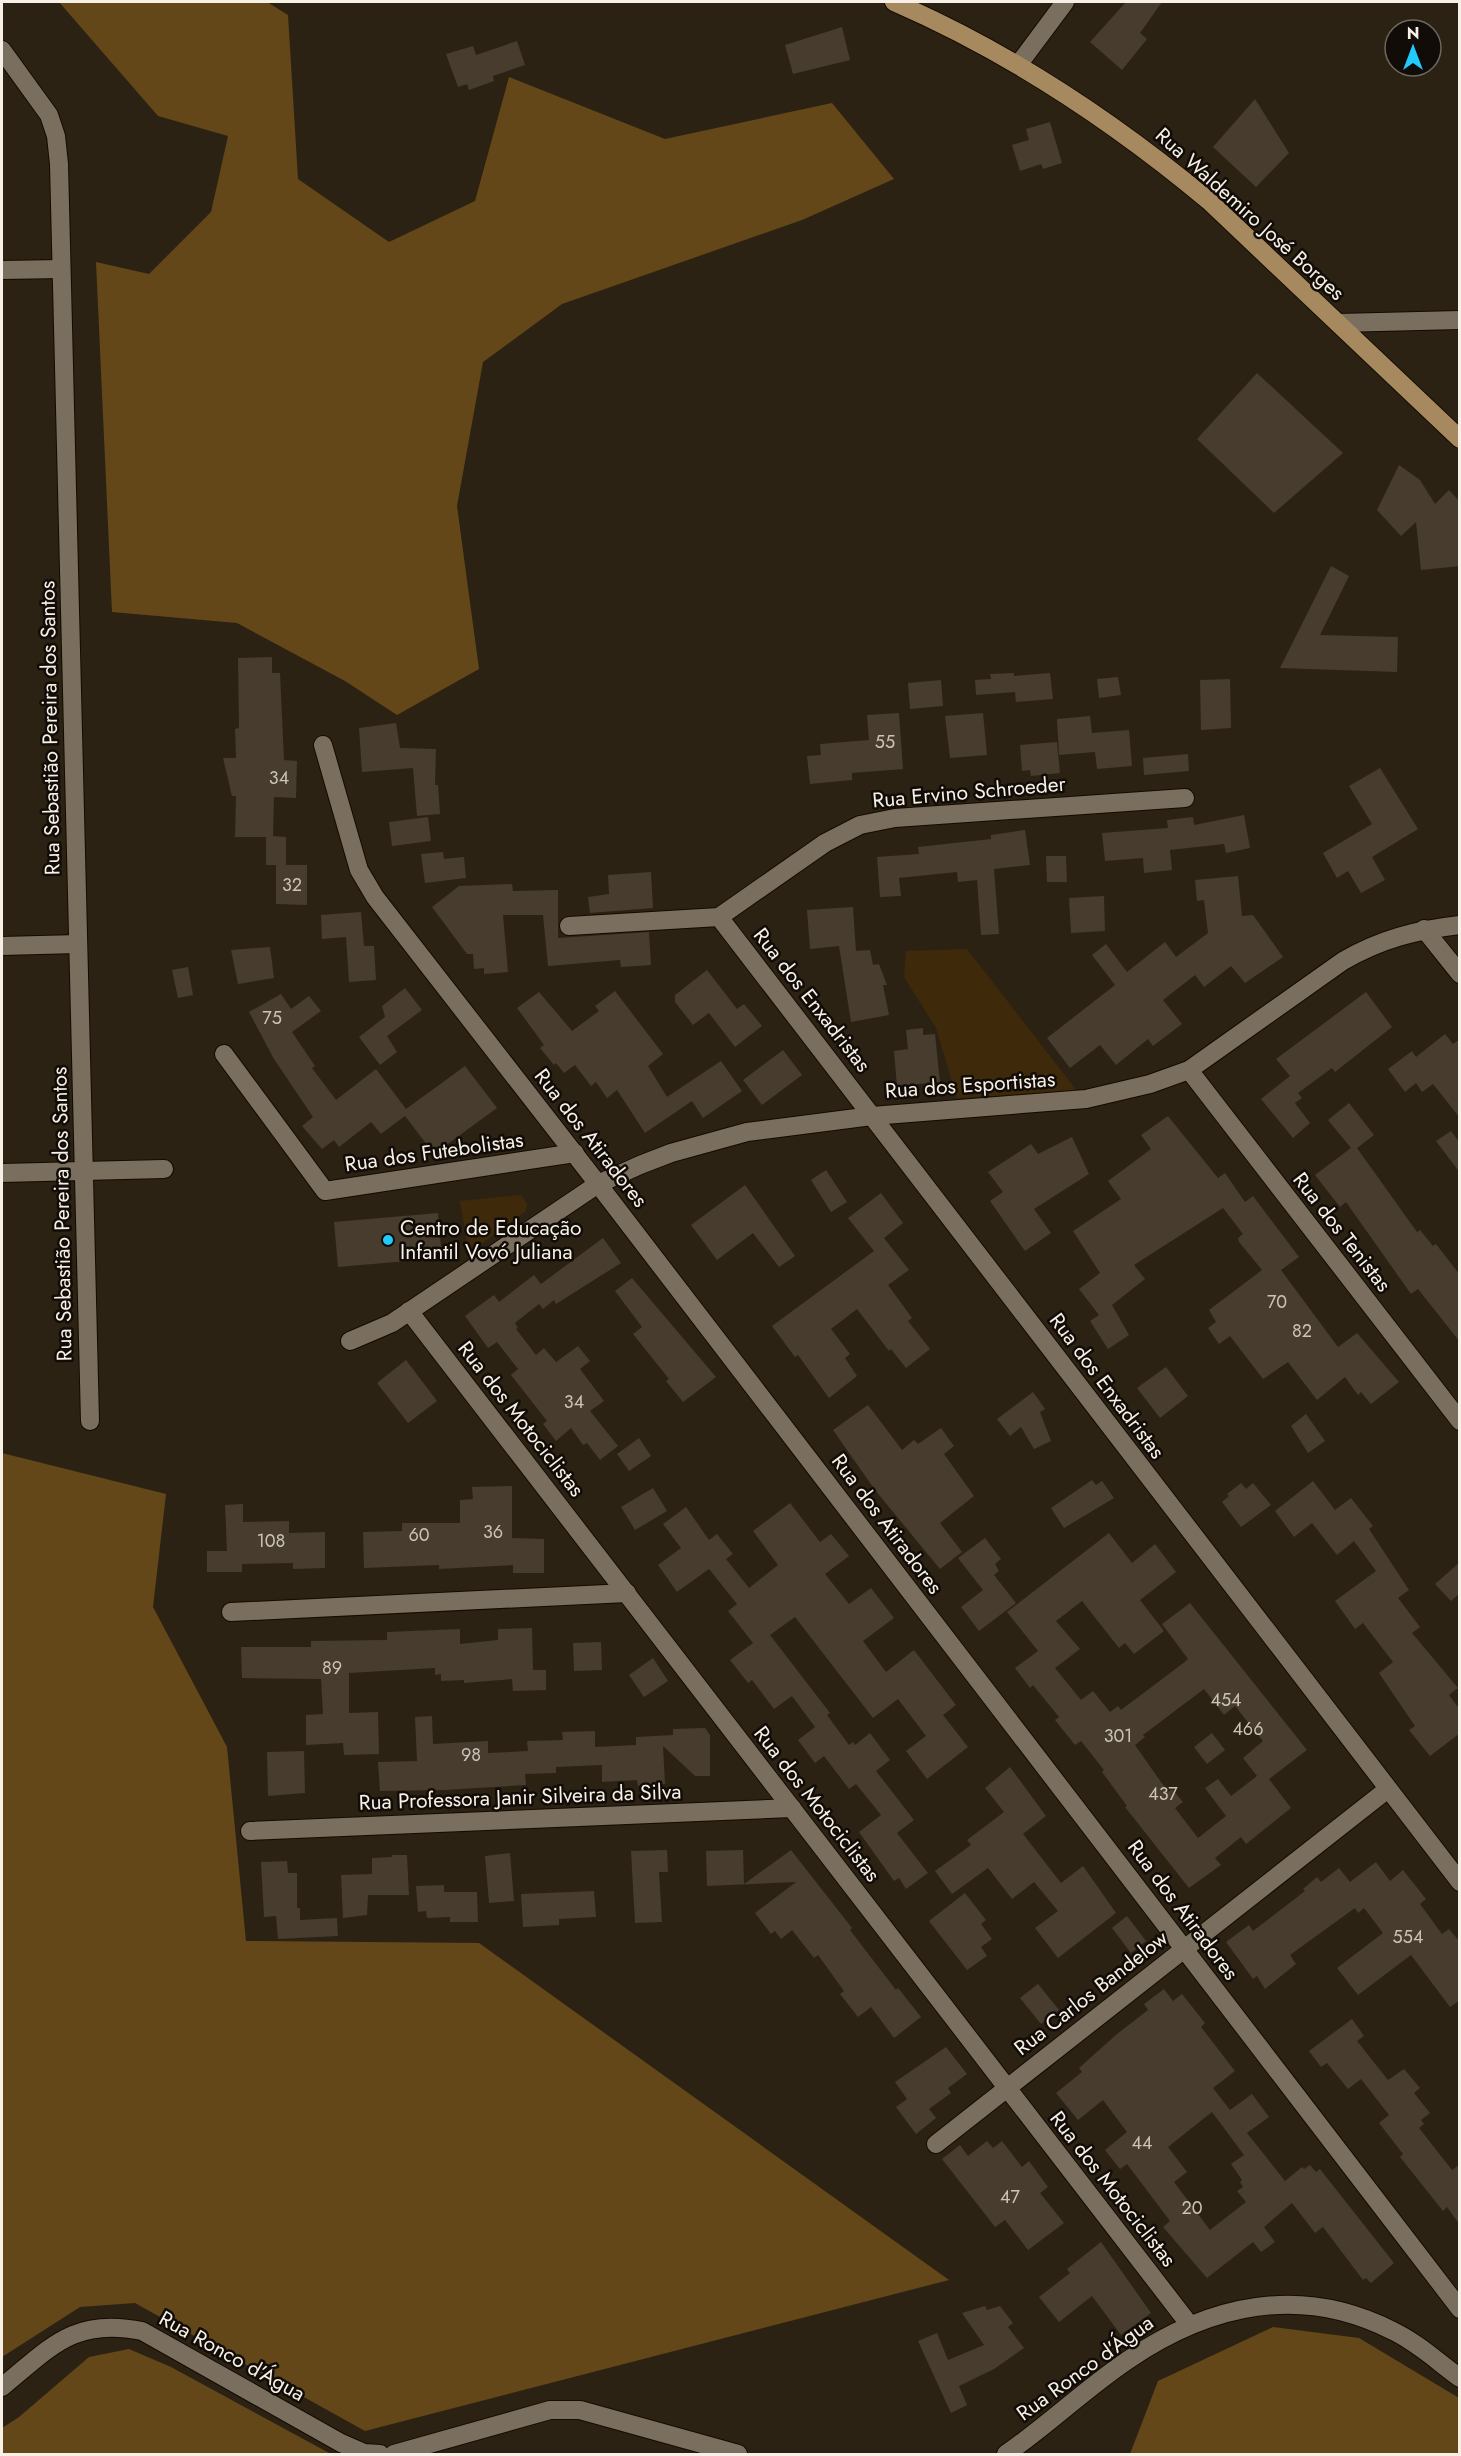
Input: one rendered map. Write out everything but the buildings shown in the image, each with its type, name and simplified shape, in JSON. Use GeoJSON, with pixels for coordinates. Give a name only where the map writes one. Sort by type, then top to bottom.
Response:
{"type":"FeatureCollection","features":[{"type":"Feature","properties":{"kind":"main road","name":"Rua Waldemiro José Borges"},"geometry":{"type":"LineString","coordinates":[[894,2],[968,37],[1018,65],[1121,131],[1165,164],[1209,201],[1458,436]]}},
{"type":"Feature","properties":{"kind":"street"},"geometry":{"type":"LineString","coordinates":[[1018,65],[1065,2]]}},
{"type":"Feature","properties":{"kind":"street","name":"Rua Sebastião Pereira dos Santos"},"geometry":{"type":"LineString","coordinates":[[2,50],[49,115],[56,136],[90,1421]]}},
{"type":"Feature","properties":{"kind":"street"},"geometry":{"type":"LineString","coordinates":[[2,270],[61,269]]}},
{"type":"Feature","properties":{"kind":"street"},"geometry":{"type":"LineString","coordinates":[[1338,323],[1460,320]]}},
{"type":"Feature","properties":{"kind":"street","name":"Rua dos Atiradores"},"geometry":{"type":"LineString","coordinates":[[323,745],[359,870],[375,897],[575,1153],[1460,2309]]}},
{"type":"Feature","properties":{"kind":"street","name":"Rua Ervino Schroeder"},"geometry":{"type":"LineString","coordinates":[[719,917],[825,843],[860,825],[895,818],[1185,798]]}},
{"type":"Feature","properties":{"kind":"street"},"geometry":{"type":"LineString","coordinates":[[569,926],[719,917]]}},
{"type":"Feature","properties":{"kind":"street","name":"Rua dos Enxadristas"},"geometry":{"type":"LineString","coordinates":[[719,917],[1460,1882]]}},
{"type":"Feature","properties":{"kind":"street","name":"Rua dos Esportistas"},"geometry":{"type":"LineString","coordinates":[[350,1341],[392,1323],[598,1184],[671,1153],[747,1132],[872,1116],[1086,1099],[1150,1084],[1189,1070],[1369,945],[1424,929],[1460,925]]}},
{"type":"Feature","properties":{"kind":"street"},"geometry":{"type":"LineString","coordinates":[[1424,929],[1460,974]]}},
{"type":"Feature","properties":{"kind":"street"},"geometry":{"type":"LineString","coordinates":[[2,946],[78,944]]}},
{"type":"Feature","properties":{"kind":"street","name":"Rua dos Futebolistas"},"geometry":{"type":"LineString","coordinates":[[224,1054],[326,1191],[575,1153]]}},
{"type":"Feature","properties":{"kind":"street","name":"Rua dos Tenistas"},"geometry":{"type":"LineString","coordinates":[[1189,1070],[1460,1421]]}},
{"type":"Feature","properties":{"kind":"street"},"geometry":{"type":"LineString","coordinates":[[2,1173],[164,1169]]}},
{"type":"Feature","properties":{"kind":"street","name":"Rua dos Motociclistas"},"geometry":{"type":"LineString","coordinates":[[409,1311],[1189,2324]]}},
{"type":"Feature","properties":{"kind":"street"},"geometry":{"type":"LineString","coordinates":[[231,1612],[627,1593]]}},
{"type":"Feature","properties":{"kind":"street","name":"Rua Carlos Bandelow"},"geometry":{"type":"LineString","coordinates":[[936,2144],[1388,1789]]}},
{"type":"Feature","properties":{"kind":"street","name":"Rua Professora Janir Silveira da Silva"},"geometry":{"type":"LineString","coordinates":[[250,1831],[792,1808]]}},
{"type":"Feature","properties":{"kind":"street","name":"Rua Ronco d’Água"},"geometry":{"type":"LineString","coordinates":[[1006,2454],[1126,2361],[1165,2336],[1189,2324],[1251,2307],[1281,2303],[1331,2309],[1392,2330],[1418,2345],[1460,2378]]}},
{"type":"Feature","properties":{"kind":"street","name":"Rua Ronco d’Água"},"geometry":{"type":"LineString","coordinates":[[2,2387],[71,2333],[119,2326],[142,2331],[341,2443],[364,2454],[380,2454]]}},
{"type":"Feature","properties":{"kind":"street"},"geometry":{"type":"LineString","coordinates":[[394,2454],[550,2410],[580,2410],[738,2454]]}},
{"type":"Feature","properties":{"kind":"shaded area"},"geometry":{"type":"Polygon","coordinates":[[[59,2],[267,2],[288,15],[298,179],[389,242],[475,201],[509,77],[665,139],[832,103],[894,179],[802,220],[562,304],[483,362],[457,506],[479,669],[397,715],[345,681],[237,623],[112,612],[96,262],[149,274],[211,212],[228,136],[158,116],[59,2]]]}},
{"type":"Feature","properties":{"kind":"shaded area"},"geometry":{"type":"Polygon","coordinates":[[[967,949],[1077,1091],[957,1098],[936,1028],[904,977],[906,951],[967,949]]]}},
{"type":"Feature","properties":{"kind":"shaded area"},"geometry":{"type":"Polygon","coordinates":[[[521,1195],[527,1204],[526,1211],[469,1253],[460,1201],[521,1195]]]}},
{"type":"Feature","properties":{"kind":"shaded area"},"geometry":{"type":"Polygon","coordinates":[[[2,1453],[166,1494],[153,1607],[227,1747],[246,1941],[479,1943],[949,2280],[365,2431],[135,2303],[80,2307],[2,2357],[2,1453]]]}},
{"type":"Feature","properties":{"kind":"shaded area"},"geometry":{"type":"Polygon","coordinates":[[[1273,2327],[1359,2338],[1459,2398],[1459,2454],[1130,2454],[1158,2381],[1273,2327]]]}},
{"type":"Feature","properties":{"kind":"shaded area"},"geometry":{"type":"Polygon","coordinates":[[[129,2349],[171,2367],[331,2454],[2,2454],[2,2428],[19,2417],[89,2357],[129,2349]]]}},
{"type":"Feature","properties":{"kind":"place","name":"Centro de Educação Infantil Vovó Juliana"},"geometry":{"type":"Point","coordinates":[388,1240]}}]}
